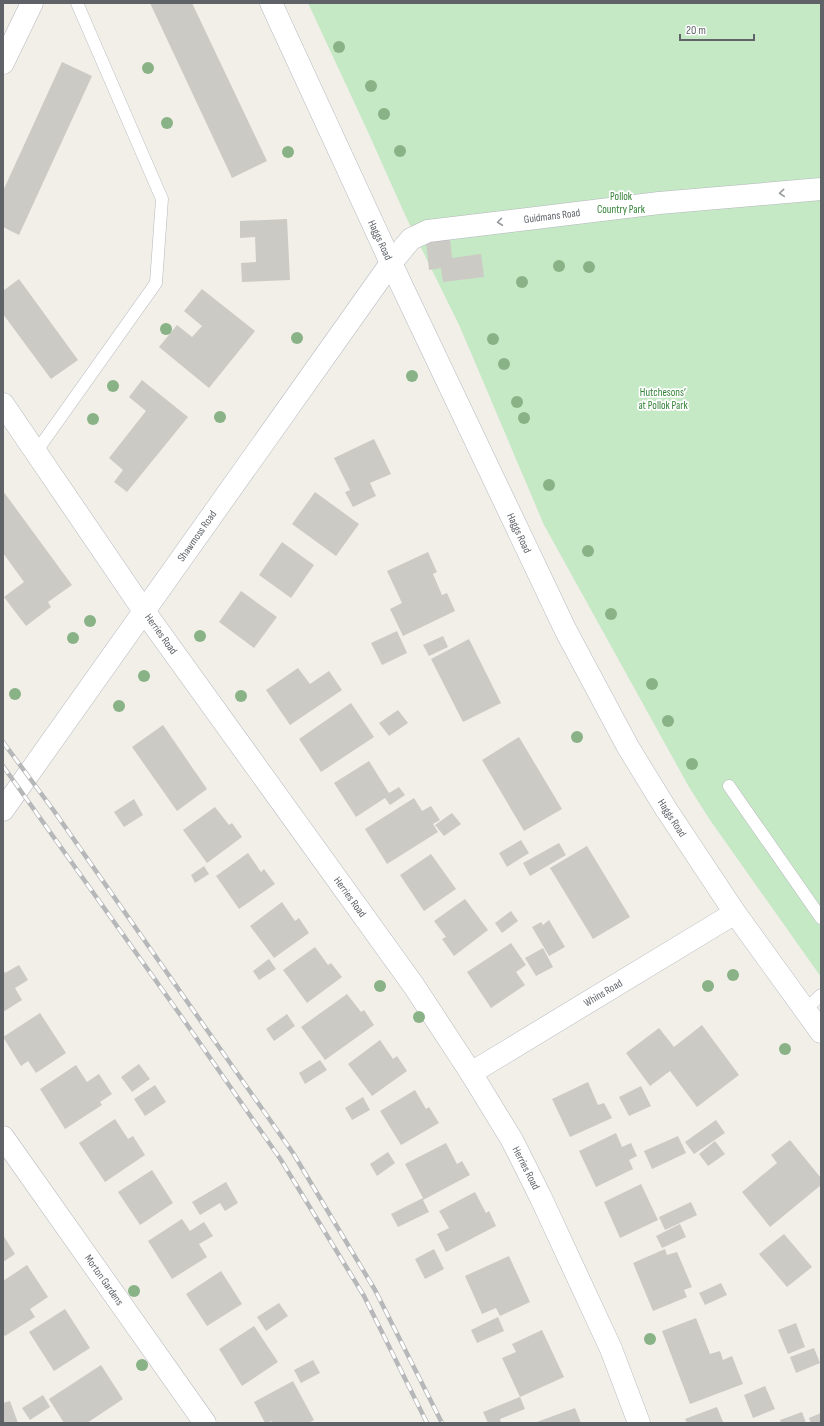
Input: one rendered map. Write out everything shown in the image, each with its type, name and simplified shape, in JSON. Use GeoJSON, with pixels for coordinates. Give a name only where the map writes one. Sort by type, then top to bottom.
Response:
{"type":"FeatureCollection","features":[{"type":"Feature","properties":{"kind":"street"},"geometry":{"type":"LineString","coordinates":[[3,63],[32,3]]}},
{"type":"Feature","properties":{"kind":"street","name":"Haggs Road"},"geometry":{"type":"LineString","coordinates":[[272,3],[391,262],[566,631],[596,689],[628,747],[666,809],[735,912],[821,1032]]}},
{"type":"Feature","properties":{"kind":"street","name":"Guidmans Road"},"geometry":{"type":"LineString","coordinates":[[391,262],[411,239],[428,231],[659,202],[821,189]]}},
{"type":"Feature","properties":{"kind":"street","name":"Shawmoss Road"},"geometry":{"type":"LineString","coordinates":[[3,810],[391,262]]}},
{"type":"Feature","properties":{"kind":"street","name":"Herries Road"},"geometry":{"type":"LineString","coordinates":[[3,404],[144,611],[414,986],[471,1073],[512,1140],[542,1198],[611,1349],[639,1423]]}},
{"type":"Feature","properties":{"kind":"street","name":"Whins Road"},"geometry":{"type":"LineString","coordinates":[[471,1073],[735,912]]}},
{"type":"Feature","properties":{"kind":"street","name":"Morton Gardens"},"geometry":{"type":"LineString","coordinates":[[3,1137],[205,1423]]}},
{"type":"Feature","properties":{"kind":"lane"},"geometry":{"type":"LineString","coordinates":[[36,452],[156,283],[162,198],[77,3]]}},
{"type":"Feature","properties":{"kind":"lane"},"geometry":{"type":"LineString","coordinates":[[729,786],[821,918]]}},
{"type":"Feature","properties":{"kind":"lane"},"geometry":{"type":"LineString","coordinates":[[805,1010],[821,995]]}},
{"type":"Feature","properties":{"kind":"green space","name":"Pollok Country Park"},"geometry":{"type":"Polygon","coordinates":[[[308,3],[821,3],[821,977],[710,820],[689,787],[544,525],[460,327],[406,217],[308,3]]]}},
{"type":"Feature","properties":{"kind":"building"},"geometry":{"type":"Polygon","coordinates":[[[150,3],[192,3],[267,161],[232,178],[150,3]]]}},
{"type":"Feature","properties":{"kind":"building"},"geometry":{"type":"Polygon","coordinates":[[[62,62],[92,76],[19,235],[3,227],[3,191],[62,62]]]}},
{"type":"Feature","properties":{"kind":"building"},"geometry":{"type":"Polygon","coordinates":[[[287,219],[290,280],[242,282],[241,263],[256,262],[255,237],[240,238],[240,221],[287,219]]]}},
{"type":"Feature","properties":{"kind":"building"},"geometry":{"type":"Polygon","coordinates":[[[450,239],[452,258],[481,254],[484,277],[443,282],[441,268],[429,270],[426,241],[450,239]]]}},
{"type":"Feature","properties":{"kind":"building"},"geometry":{"type":"Polygon","coordinates":[[[19,279],[78,360],[51,379],[3,314],[3,291],[19,279]]]}},
{"type":"Feature","properties":{"kind":"building"},"geometry":{"type":"Polygon","coordinates":[[[202,289],[255,331],[209,388],[159,347],[177,325],[192,337],[202,326],[184,311],[202,289]]]}},
{"type":"Feature","properties":{"kind":"building"},"geometry":{"type":"Polygon","coordinates":[[[142,380],[188,417],[127,492],[114,482],[123,470],[109,458],[146,411],[129,397],[142,380]]]}},
{"type":"Feature","properties":{"kind":"building"},"geometry":{"type":"Polygon","coordinates":[[[374,439],[391,474],[370,483],[376,496],[353,507],[345,492],[350,490],[334,458],[374,439]]]}},
{"type":"Feature","properties":{"kind":"building"},"geometry":{"type":"Polygon","coordinates":[[[3,491],[72,585],[48,602],[51,607],[26,626],[4,597],[24,582],[3,553],[3,491]]]}},
{"type":"Feature","properties":{"kind":"building"},"geometry":{"type":"Polygon","coordinates":[[[315,492],[359,524],[336,556],[292,524],[315,492]]]}},
{"type":"Feature","properties":{"kind":"building"},"geometry":{"type":"Polygon","coordinates":[[[282,542],[314,565],[291,598],[259,575],[282,542]]]}},
{"type":"Feature","properties":{"kind":"building"},"geometry":{"type":"Polygon","coordinates":[[[428,552],[437,572],[433,574],[442,595],[447,593],[455,611],[403,636],[390,609],[402,603],[387,571],[428,552]]]}},
{"type":"Feature","properties":{"kind":"building"},"geometry":{"type":"Polygon","coordinates":[[[241,591],[277,617],[254,648],[219,622],[241,591]]]}},
{"type":"Feature","properties":{"kind":"building"},"geometry":{"type":"Polygon","coordinates":[[[397,631],[407,653],[382,665],[371,643],[397,631]]]}},
{"type":"Feature","properties":{"kind":"building"},"geometry":{"type":"Polygon","coordinates":[[[443,636],[448,647],[429,656],[423,645],[443,636]]]}},
{"type":"Feature","properties":{"kind":"building"},"geometry":{"type":"Polygon","coordinates":[[[469,639],[501,703],[463,722],[431,659],[469,639]]]}},
{"type":"Feature","properties":{"kind":"building"},"geometry":{"type":"Polygon","coordinates":[[[298,668],[310,684],[329,671],[342,690],[290,725],[266,690],[298,668]]]}},
{"type":"Feature","properties":{"kind":"building"},"geometry":{"type":"Polygon","coordinates":[[[351,703],[374,737],[321,772],[299,739],[351,703]]]}},
{"type":"Feature","properties":{"kind":"building"},"geometry":{"type":"Polygon","coordinates":[[[398,710],[408,723],[389,736],[379,723],[398,710]]]}},
{"type":"Feature","properties":{"kind":"building"},"geometry":{"type":"Polygon","coordinates":[[[163,725],[207,789],[177,811],[132,747],[163,725]]]}},
{"type":"Feature","properties":{"kind":"building"},"geometry":{"type":"Polygon","coordinates":[[[519,737],[562,809],[524,831],[482,760],[519,737]]]}},
{"type":"Feature","properties":{"kind":"building"},"geometry":{"type":"Polygon","coordinates":[[[369,761],[389,793],[399,787],[405,795],[390,805],[385,798],[356,817],[334,783],[369,761]]]}},
{"type":"Feature","properties":{"kind":"building"},"geometry":{"type":"Polygon","coordinates":[[[414,798],[422,811],[431,806],[440,820],[433,824],[438,832],[387,864],[365,829],[414,798]]]}},
{"type":"Feature","properties":{"kind":"building"},"geometry":{"type":"Polygon","coordinates":[[[134,799],[143,815],[124,827],[114,812],[134,799]]]}},
{"type":"Feature","properties":{"kind":"building"},"geometry":{"type":"Polygon","coordinates":[[[215,807],[229,825],[232,823],[242,837],[207,863],[183,830],[215,807]]]}},
{"type":"Feature","properties":{"kind":"building"},"geometry":{"type":"Polygon","coordinates":[[[452,813],[461,824],[444,836],[435,825],[452,813]]]}},
{"type":"Feature","properties":{"kind":"building"},"geometry":{"type":"Polygon","coordinates":[[[521,840],[529,853],[507,867],[499,853],[521,840]]]}},
{"type":"Feature","properties":{"kind":"building"},"geometry":{"type":"Polygon","coordinates":[[[559,843],[566,855],[530,876],[523,863],[559,843]]]}},
{"type":"Feature","properties":{"kind":"building"},"geometry":{"type":"Polygon","coordinates":[[[587,846],[630,917],[593,939],[550,868],[587,846]]]}},
{"type":"Feature","properties":{"kind":"building"},"geometry":{"type":"Polygon","coordinates":[[[248,853],[261,872],[264,869],[275,884],[239,909],[216,876],[248,853]]]}},
{"type":"Feature","properties":{"kind":"building"},"geometry":{"type":"Polygon","coordinates":[[[431,854],[456,889],[424,911],[400,875],[431,854]]]}},
{"type":"Feature","properties":{"kind":"building"},"geometry":{"type":"Polygon","coordinates":[[[204,866],[209,874],[195,883],[191,875],[204,866]]]}},
{"type":"Feature","properties":{"kind":"building"},"geometry":{"type":"Polygon","coordinates":[[[465,899],[488,930],[454,956],[442,939],[446,937],[434,921],[465,899]]]}},
{"type":"Feature","properties":{"kind":"building"},"geometry":{"type":"Polygon","coordinates":[[[282,902],[295,921],[299,918],[309,933],[274,958],[250,926],[282,902]]]}},
{"type":"Feature","properties":{"kind":"building"},"geometry":{"type":"Polygon","coordinates":[[[511,911],[518,921],[502,933],[495,923],[511,911]]]}},
{"type":"Feature","properties":{"kind":"building"},"geometry":{"type":"Polygon","coordinates":[[[549,920],[565,947],[549,956],[532,927],[541,922],[543,925],[549,920]]]}},
{"type":"Feature","properties":{"kind":"building"},"geometry":{"type":"Polygon","coordinates":[[[511,943],[526,965],[516,972],[525,985],[491,1008],[467,972],[511,943]]]}},
{"type":"Feature","properties":{"kind":"building"},"geometry":{"type":"Polygon","coordinates":[[[315,947],[328,965],[331,963],[342,977],[307,1003],[283,970],[315,947]]]}},
{"type":"Feature","properties":{"kind":"building"},"geometry":{"type":"Polygon","coordinates":[[[543,948],[553,967],[536,976],[525,958],[543,948]]]}},
{"type":"Feature","properties":{"kind":"building"},"geometry":{"type":"Polygon","coordinates":[[[269,959],[276,969],[259,980],[253,971],[269,959]]]}},
{"type":"Feature","properties":{"kind":"building"},"geometry":{"type":"Polygon","coordinates":[[[19,965],[28,980],[15,988],[22,1000],[3,1012],[3,970],[5,973],[19,965]]]}},
{"type":"Feature","properties":{"kind":"building"},"geometry":{"type":"Polygon","coordinates":[[[347,994],[361,1012],[364,1010],[374,1025],[325,1060],[301,1027],[347,994]]]}},
{"type":"Feature","properties":{"kind":"building"},"geometry":{"type":"Polygon","coordinates":[[[40,1013],[66,1053],[36,1073],[28,1061],[21,1066],[3,1037],[40,1013]]]}},
{"type":"Feature","properties":{"kind":"building"},"geometry":{"type":"Polygon","coordinates":[[[287,1014],[295,1026],[274,1041],[266,1029],[287,1014]]]}},
{"type":"Feature","properties":{"kind":"building"},"geometry":{"type":"Polygon","coordinates":[[[702,1025],[739,1075],[697,1107],[670,1071],[650,1086],[626,1053],[659,1028],[674,1047],[702,1025]]]}},
{"type":"Feature","properties":{"kind":"building"},"geometry":{"type":"Polygon","coordinates":[[[380,1040],[393,1059],[397,1056],[407,1071],[372,1096],[348,1064],[380,1040]]]}},
{"type":"Feature","properties":{"kind":"building"},"geometry":{"type":"Polygon","coordinates":[[[320,1060],[327,1070],[305,1084],[299,1073],[320,1060]]]}},
{"type":"Feature","properties":{"kind":"building"},"geometry":{"type":"Polygon","coordinates":[[[139,1064],[150,1079],[132,1092],[121,1077],[139,1064]]]}},
{"type":"Feature","properties":{"kind":"building"},"geometry":{"type":"Polygon","coordinates":[[[76,1065],[87,1082],[99,1074],[112,1094],[100,1102],[102,1105],[65,1129],[40,1089],[76,1065]]]}},
{"type":"Feature","properties":{"kind":"building"},"geometry":{"type":"Polygon","coordinates":[[[588,1082],[598,1105],[604,1103],[612,1118],[570,1137],[552,1099],[588,1082]]]}},
{"type":"Feature","properties":{"kind":"building"},"geometry":{"type":"Polygon","coordinates":[[[155,1085],[166,1102],[145,1116],[134,1099],[155,1085]]]}},
{"type":"Feature","properties":{"kind":"building"},"geometry":{"type":"Polygon","coordinates":[[[641,1086],[651,1106],[629,1116],[619,1097],[641,1086]]]}},
{"type":"Feature","properties":{"kind":"building"},"geometry":{"type":"Polygon","coordinates":[[[415,1090],[426,1109],[429,1107],[439,1123],[401,1145],[380,1111],[415,1090]]]}},
{"type":"Feature","properties":{"kind":"building"},"geometry":{"type":"Polygon","coordinates":[[[363,1097],[370,1110],[352,1120],[345,1108],[363,1097]]]}},
{"type":"Feature","properties":{"kind":"building"},"geometry":{"type":"Polygon","coordinates":[[[115,1119],[128,1139],[133,1136],[145,1155],[105,1182],[79,1143],[115,1119]]]}},
{"type":"Feature","properties":{"kind":"building"},"geometry":{"type":"Polygon","coordinates":[[[716,1120],[725,1133],[694,1154],[685,1142],[716,1120]]]}},
{"type":"Feature","properties":{"kind":"building"},"geometry":{"type":"Polygon","coordinates":[[[616,1133],[622,1147],[631,1143],[637,1156],[629,1160],[633,1169],[596,1187],[579,1151],[616,1133]]]}},
{"type":"Feature","properties":{"kind":"building"},"geometry":{"type":"Polygon","coordinates":[[[678,1136],[686,1153],[652,1169],[644,1151],[678,1136]]]}},
{"type":"Feature","properties":{"kind":"building"},"geometry":{"type":"Polygon","coordinates":[[[790,1140],[821,1178],[821,1185],[770,1227],[742,1192],[777,1163],[771,1155],[790,1140]]]}},
{"type":"Feature","properties":{"kind":"building"},"geometry":{"type":"Polygon","coordinates":[[[715,1141],[725,1154],[708,1166],[699,1154],[715,1141]]]}},
{"type":"Feature","properties":{"kind":"building"},"geometry":{"type":"Polygon","coordinates":[[[446,1143],[457,1164],[462,1161],[470,1175],[423,1200],[429,1212],[398,1227],[391,1214],[423,1198],[405,1164],[446,1143]]]}},
{"type":"Feature","properties":{"kind":"building"},"geometry":{"type":"Polygon","coordinates":[[[388,1152],[395,1163],[377,1176],[370,1164],[388,1152]]]}},
{"type":"Feature","properties":{"kind":"building"},"geometry":{"type":"Polygon","coordinates":[[[152,1170],[173,1203],[140,1225],[118,1192],[152,1170]]]}},
{"type":"Feature","properties":{"kind":"building"},"geometry":{"type":"Polygon","coordinates":[[[226,1182],[238,1203],[225,1211],[220,1203],[200,1215],[192,1202],[226,1182]]]}},
{"type":"Feature","properties":{"kind":"building"},"geometry":{"type":"Polygon","coordinates":[[[641,1184],[658,1220],[620,1238],[604,1202],[641,1184]]]}},
{"type":"Feature","properties":{"kind":"building"},"geometry":{"type":"Polygon","coordinates":[[[475,1192],[486,1213],[489,1211],[496,1226],[446,1252],[437,1234],[449,1228],[439,1211],[475,1192]]]}},
{"type":"Feature","properties":{"kind":"building"},"geometry":{"type":"Polygon","coordinates":[[[691,1202],[697,1215],[665,1230],[659,1217],[691,1202]]]}},
{"type":"Feature","properties":{"kind":"building"},"geometry":{"type":"Polygon","coordinates":[[[182,1219],[190,1231],[204,1222],[213,1236],[199,1244],[207,1257],[172,1279],[148,1241],[182,1219]]]}},
{"type":"Feature","properties":{"kind":"building"},"geometry":{"type":"Polygon","coordinates":[[[680,1224],[686,1237],[662,1248],[656,1236],[680,1224]]]}},
{"type":"Feature","properties":{"kind":"building"},"geometry":{"type":"Polygon","coordinates":[[[784,1234],[812,1267],[787,1287],[759,1254],[784,1234]]]}},
{"type":"Feature","properties":{"kind":"building"},"geometry":{"type":"Polygon","coordinates":[[[3,1235],[15,1254],[3,1262],[3,1235]]]}},
{"type":"Feature","properties":{"kind":"building"},"geometry":{"type":"Polygon","coordinates":[[[434,1249],[444,1269],[425,1279],[415,1259],[434,1249]]]}},
{"type":"Feature","properties":{"kind":"building"},"geometry":{"type":"Polygon","coordinates":[[[665,1249],[667,1255],[677,1252],[692,1287],[684,1290],[687,1297],[653,1311],[633,1263],[665,1249]]]}},
{"type":"Feature","properties":{"kind":"building"},"geometry":{"type":"Polygon","coordinates":[[[509,1256],[530,1302],[500,1316],[496,1308],[482,1314],[465,1276],[509,1256]]]}},
{"type":"Feature","properties":{"kind":"building"},"geometry":{"type":"Polygon","coordinates":[[[27,1265],[48,1297],[30,1309],[35,1317],[5,1336],[3,1333],[3,1281],[27,1265]]]}},
{"type":"Feature","properties":{"kind":"building"},"geometry":{"type":"Polygon","coordinates":[[[221,1271],[242,1304],[207,1326],[186,1294],[221,1271]]]}},
{"type":"Feature","properties":{"kind":"building"},"geometry":{"type":"Polygon","coordinates":[[[721,1283],[727,1295],[705,1305],[699,1293],[721,1283]]]}},
{"type":"Feature","properties":{"kind":"building"},"geometry":{"type":"Polygon","coordinates":[[[279,1303],[288,1316],[266,1331],[257,1317],[279,1303]]]}},
{"type":"Feature","properties":{"kind":"building"},"geometry":{"type":"Polygon","coordinates":[[[65,1309],[90,1348],[54,1371],[29,1332],[65,1309]]]}},
{"type":"Feature","properties":{"kind":"building"},"geometry":{"type":"Polygon","coordinates":[[[498,1317],[504,1331],[477,1343],[471,1330],[498,1317]]]}},
{"type":"Feature","properties":{"kind":"building"},"geometry":{"type":"Polygon","coordinates":[[[696,1318],[710,1354],[720,1351],[723,1360],[732,1356],[743,1384],[690,1404],[662,1331],[696,1318]]]}},
{"type":"Feature","properties":{"kind":"building"},"geometry":{"type":"Polygon","coordinates":[[[796,1323],[805,1347],[788,1354],[778,1330],[796,1323]]]}},
{"type":"Feature","properties":{"kind":"building"},"geometry":{"type":"Polygon","coordinates":[[[254,1326],[278,1362],[242,1386],[219,1349],[254,1326]]]}},
{"type":"Feature","properties":{"kind":"building"},"geometry":{"type":"Polygon","coordinates":[[[542,1330],[564,1377],[520,1397],[502,1358],[516,1352],[512,1344],[542,1330]]]}},
{"type":"Feature","properties":{"kind":"building"},"geometry":{"type":"Polygon","coordinates":[[[814,1348],[820,1363],[796,1373],[790,1357],[814,1348]]]}},
{"type":"Feature","properties":{"kind":"building"},"geometry":{"type":"Polygon","coordinates":[[[313,1360],[320,1373],[301,1383],[294,1370],[313,1360]]]}},
{"type":"Feature","properties":{"kind":"building"},"geometry":{"type":"Polygon","coordinates":[[[101,1365],[123,1399],[87,1423],[64,1423],[49,1399],[101,1365]]]}},
{"type":"Feature","properties":{"kind":"building"},"geometry":{"type":"Polygon","coordinates":[[[293,1381],[314,1420],[308,1423],[273,1423],[272,1421],[265,1423],[254,1402],[293,1381]]]}},
{"type":"Feature","properties":{"kind":"building"},"geometry":{"type":"Polygon","coordinates":[[[765,1386],[775,1409],[753,1418],[744,1395],[765,1386]]]}},
{"type":"Feature","properties":{"kind":"building"},"geometry":{"type":"Polygon","coordinates":[[[43,1395],[50,1407],[30,1420],[22,1408],[43,1395]]]}},
{"type":"Feature","properties":{"kind":"building"},"geometry":{"type":"Polygon","coordinates":[[[520,1397],[525,1409],[500,1419],[501,1423],[488,1423],[483,1412],[520,1397]]]}},
{"type":"Feature","properties":{"kind":"building"},"geometry":{"type":"Polygon","coordinates":[[[10,1401],[18,1423],[3,1423],[3,1403],[10,1401]]]}},
{"type":"Feature","properties":{"kind":"building"},"geometry":{"type":"Polygon","coordinates":[[[717,1407],[723,1422],[687,1423],[685,1419],[717,1407]]]}},
{"type":"Feature","properties":{"kind":"building"},"geometry":{"type":"Polygon","coordinates":[[[575,1408],[581,1423],[534,1423],[575,1408]]]}},
{"type":"Feature","properties":{"kind":"building"},"geometry":{"type":"Polygon","coordinates":[[[802,1412],[806,1423],[781,1423],[780,1420],[802,1412]]]}},
{"type":"Feature","properties":{"kind":"building"},"geometry":{"type":"Polygon","coordinates":[[[821,1413],[821,1423],[811,1423],[809,1418],[821,1413]]]}},
{"type":"Feature","properties":{"kind":"railway"},"geometry":{"type":"LineString","coordinates":[[3,742],[54,811],[293,1153],[375,1290],[442,1423]]}},
{"type":"Feature","properties":{"kind":"railway"},"geometry":{"type":"LineString","coordinates":[[3,766],[181,1016],[281,1160],[364,1296],[427,1423]]}},
{"type":"Feature","properties":{"kind":"park label","name":"Hutchesons’ at Pollok Park"},"geometry":{"type":"Point","coordinates":[663,398]}}]}
